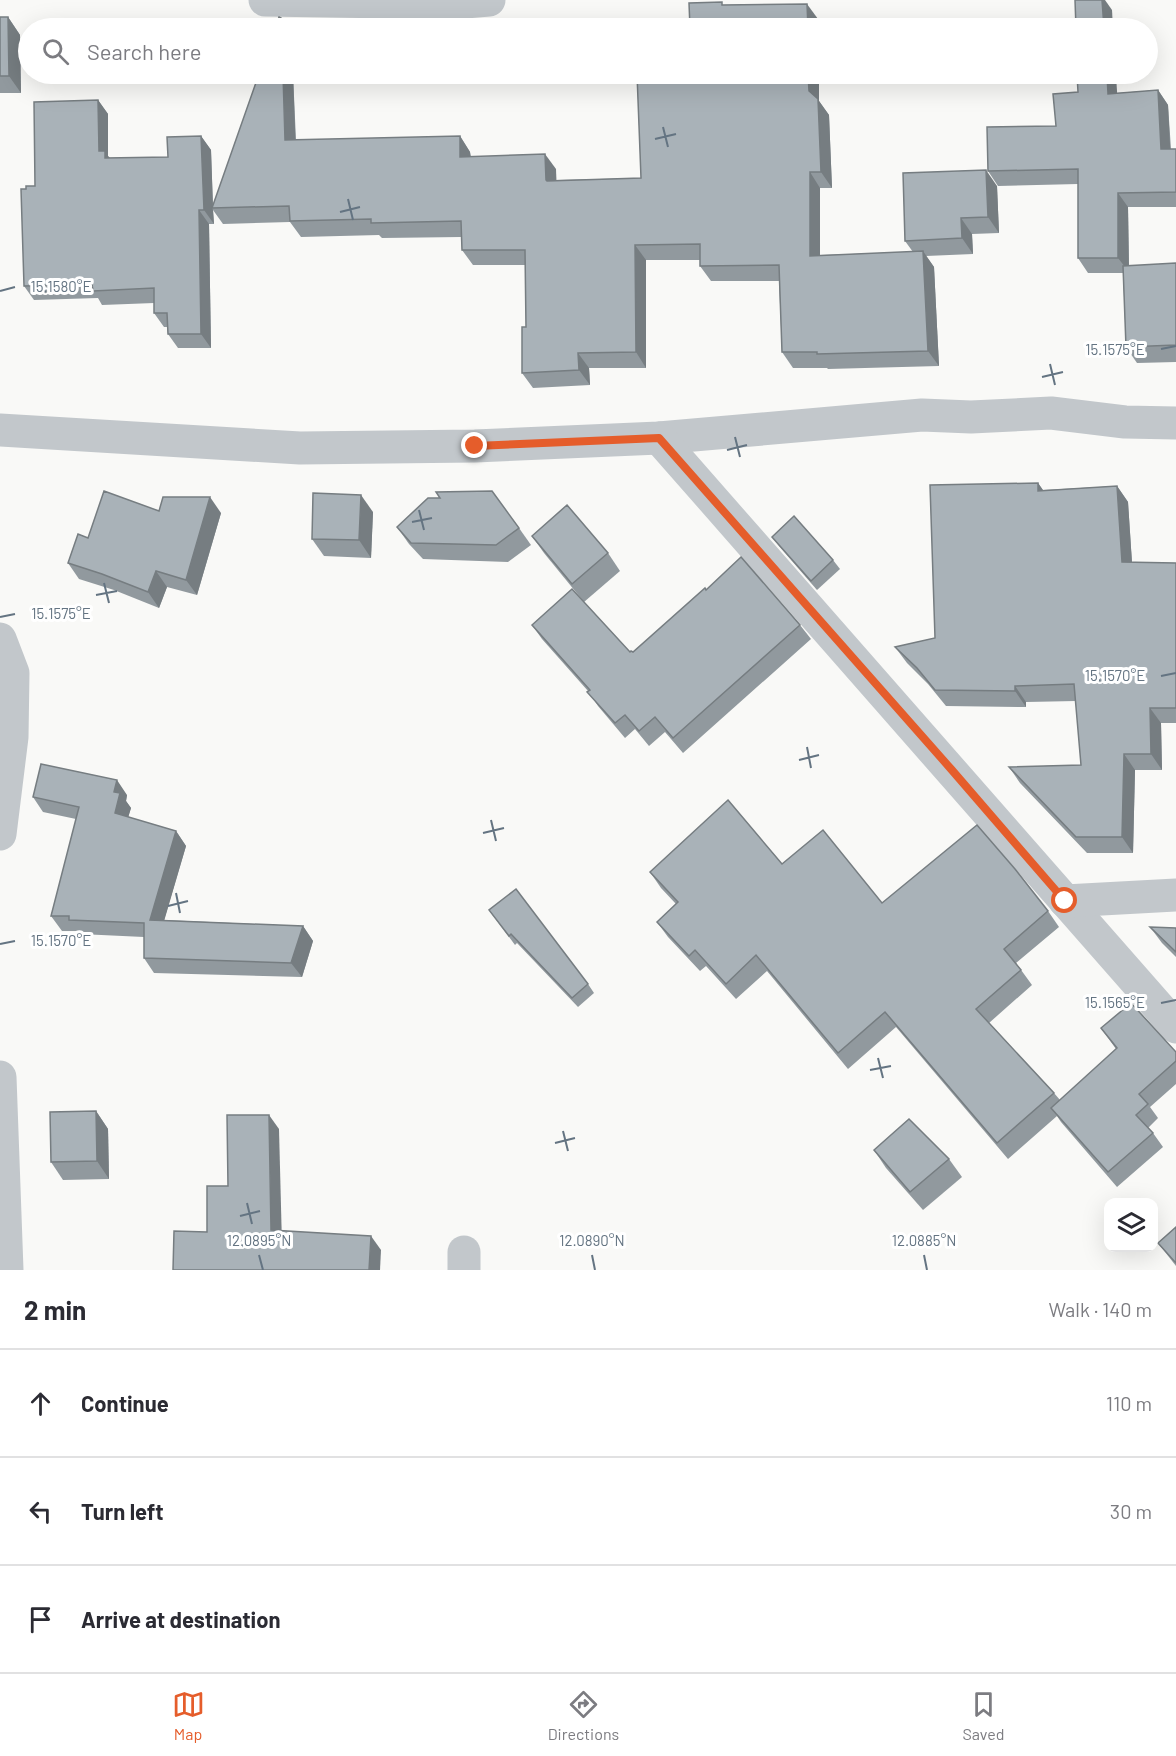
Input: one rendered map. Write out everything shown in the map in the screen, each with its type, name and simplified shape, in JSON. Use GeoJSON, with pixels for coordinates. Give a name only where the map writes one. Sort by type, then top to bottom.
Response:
{"type":"FeatureCollection","features":[{"type":"Feature","properties":{"kind":"street"},"geometry":{"type":"LineString","coordinates":[[265,0],[453,3],[489,0]]}},
{"type":"Feature","properties":{"kind":"street"},"geometry":{"type":"LineString","coordinates":[[0,430],[300,448],[475,446],[659,438],[922,415],[971,417],[1052,413],[1125,422],[1176,423]]}},
{"type":"Feature","properties":{"kind":"street"},"geometry":{"type":"LineString","coordinates":[[659,438],[1176,1027]]}},
{"type":"Feature","properties":{"kind":"street"},"geometry":{"type":"LineString","coordinates":[[0,639],[13,673],[12,737],[0,834]]}},
{"type":"Feature","properties":{"kind":"street"},"geometry":{"type":"LineString","coordinates":[[1065,901],[1176,895]]}},
{"type":"Feature","properties":{"kind":"street"},"geometry":{"type":"LineString","coordinates":[[0,1077],[7,1270]]}},
{"type":"Feature","properties":{"kind":"building"},"geometry":{"type":"Polygon","coordinates":[[[1075,0],[1102,0],[1103,18],[1076,18],[1075,0]]]}},
{"type":"Feature","properties":{"kind":"building"},"geometry":{"type":"Polygon","coordinates":[[[689,3],[807,4],[808,18],[690,18],[689,3]]]}},
{"type":"Feature","properties":{"kind":"building"},"geometry":{"type":"Polygon","coordinates":[[[0,17],[8,17],[9,76],[0,76],[0,17]]]}},
{"type":"Feature","properties":{"kind":"building"},"geometry":{"type":"Polygon","coordinates":[[[255,84],[283,84],[285,140],[460,136],[460,157],[545,154],[547,181],[641,178],[637,84],[809,84],[809,91],[818,99],[821,172],[810,172],[810,256],[923,251],[928,351],[817,354],[817,352],[782,352],[779,265],[700,266],[700,244],[635,245],[636,352],[578,353],[579,370],[522,373],[522,327],[526,327],[525,250],[462,250],[461,221],[371,223],[371,219],[290,221],[289,206],[212,208],[255,84]]]}},
{"type":"Feature","properties":{"kind":"building"},"geometry":{"type":"Polygon","coordinates":[[[1078,84],[1108,84],[1108,94],[1158,90],[1161,149],[1176,149],[1176,192],[1118,193],[1118,258],[1078,258],[1078,169],[988,171],[987,127],[1056,126],[1053,94],[1078,92],[1078,84]]]}},
{"type":"Feature","properties":{"kind":"building"},"geometry":{"type":"Polygon","coordinates":[[[98,100],[99,151],[105,151],[105,158],[168,157],[167,137],[201,136],[204,210],[199,210],[201,334],[168,334],[167,313],[154,313],[154,288],[93,291],[92,284],[24,286],[21,189],[26,189],[26,186],[35,186],[34,102],[98,100]]]}},
{"type":"Feature","properties":{"kind":"building"},"geometry":{"type":"Polygon","coordinates":[[[986,170],[988,217],[961,218],[962,238],[905,241],[903,173],[986,170]]]}},
{"type":"Feature","properties":{"kind":"building"},"geometry":{"type":"Polygon","coordinates":[[[1176,263],[1176,345],[1126,347],[1123,266],[1176,263]]]}},
{"type":"Feature","properties":{"kind":"building"},"geometry":{"type":"Polygon","coordinates":[[[1038,483],[1038,491],[1117,486],[1122,562],[1176,563],[1176,708],[1150,708],[1151,754],[1124,754],[1122,837],[1076,837],[1009,767],[1081,765],[1074,684],[1015,686],[1015,691],[935,690],[917,668],[895,647],[935,638],[930,485],[1038,483]]]}},
{"type":"Feature","properties":{"kind":"building"},"geometry":{"type":"Polygon","coordinates":[[[104,491],[159,511],[163,497],[210,497],[186,580],[156,571],[148,592],[68,563],[78,534],[88,538],[104,491]]]}},
{"type":"Feature","properties":{"kind":"building"},"geometry":{"type":"Polygon","coordinates":[[[492,491],[519,528],[496,545],[411,543],[397,527],[428,498],[440,498],[436,492],[492,491]]]}},
{"type":"Feature","properties":{"kind":"building"},"geometry":{"type":"Polygon","coordinates":[[[313,493],[361,495],[359,540],[312,539],[313,493]]]}},
{"type":"Feature","properties":{"kind":"building"},"geometry":{"type":"Polygon","coordinates":[[[567,505],[608,553],[572,584],[532,536],[567,505]]]}},
{"type":"Feature","properties":{"kind":"building"},"geometry":{"type":"Polygon","coordinates":[[[794,516],[833,560],[811,581],[772,537],[794,516]]]}},
{"type":"Feature","properties":{"kind":"building"},"geometry":{"type":"Polygon","coordinates":[[[741,557],[800,625],[673,738],[655,717],[639,731],[625,715],[615,723],[587,692],[590,690],[532,625],[572,589],[630,652],[633,652],[741,557]]]}},
{"type":"Feature","properties":{"kind":"building"},"geometry":{"type":"Polygon","coordinates":[[[41,764],[117,780],[114,792],[120,793],[115,813],[176,831],[150,920],[303,926],[291,963],[144,958],[144,923],[69,920],[69,916],[51,916],[79,807],[33,797],[41,764]]]}},
{"type":"Feature","properties":{"kind":"building"},"geometry":{"type":"Polygon","coordinates":[[[728,800],[782,864],[823,830],[882,903],[977,825],[1048,911],[1004,949],[1021,970],[976,1009],[1054,1093],[997,1143],[885,1012],[838,1053],[756,955],[726,984],[695,950],[689,956],[657,922],[678,902],[650,872],[728,800]]]}},
{"type":"Feature","properties":{"kind":"building"},"geometry":{"type":"Polygon","coordinates":[[[516,889],[588,984],[572,998],[511,934],[509,936],[489,910],[516,889]]]}},
{"type":"Feature","properties":{"kind":"building"},"geometry":{"type":"Polygon","coordinates":[[[1150,927],[1176,928],[1176,952],[1150,927]]]}},
{"type":"Feature","properties":{"kind":"building"},"geometry":{"type":"Polygon","coordinates":[[[1131,1003],[1176,1052],[1176,1061],[1139,1094],[1148,1104],[1136,1115],[1153,1133],[1108,1172],[1051,1108],[1117,1048],[1101,1028],[1131,1003]]]}},
{"type":"Feature","properties":{"kind":"building"},"geometry":{"type":"Polygon","coordinates":[[[96,1111],[97,1161],[51,1162],[50,1112],[96,1111]]]}},
{"type":"Feature","properties":{"kind":"building"},"geometry":{"type":"Polygon","coordinates":[[[227,1115],[269,1115],[271,1230],[371,1236],[369,1270],[173,1270],[174,1231],[207,1232],[207,1186],[228,1186],[227,1115]]]}},
{"type":"Feature","properties":{"kind":"building"},"geometry":{"type":"Polygon","coordinates":[[[909,1119],[949,1159],[910,1192],[874,1150],[909,1119]]]}},
{"type":"Feature","properties":{"kind":"building"},"geometry":{"type":"Polygon","coordinates":[[[1176,1227],[1176,1263],[1158,1243],[1176,1227]]]}},
{"type":"Feature","properties":{"kind":"route"},"geometry":{"type":"LineString","coordinates":[[475,446],[659,438],[1065,901]]}}]}
